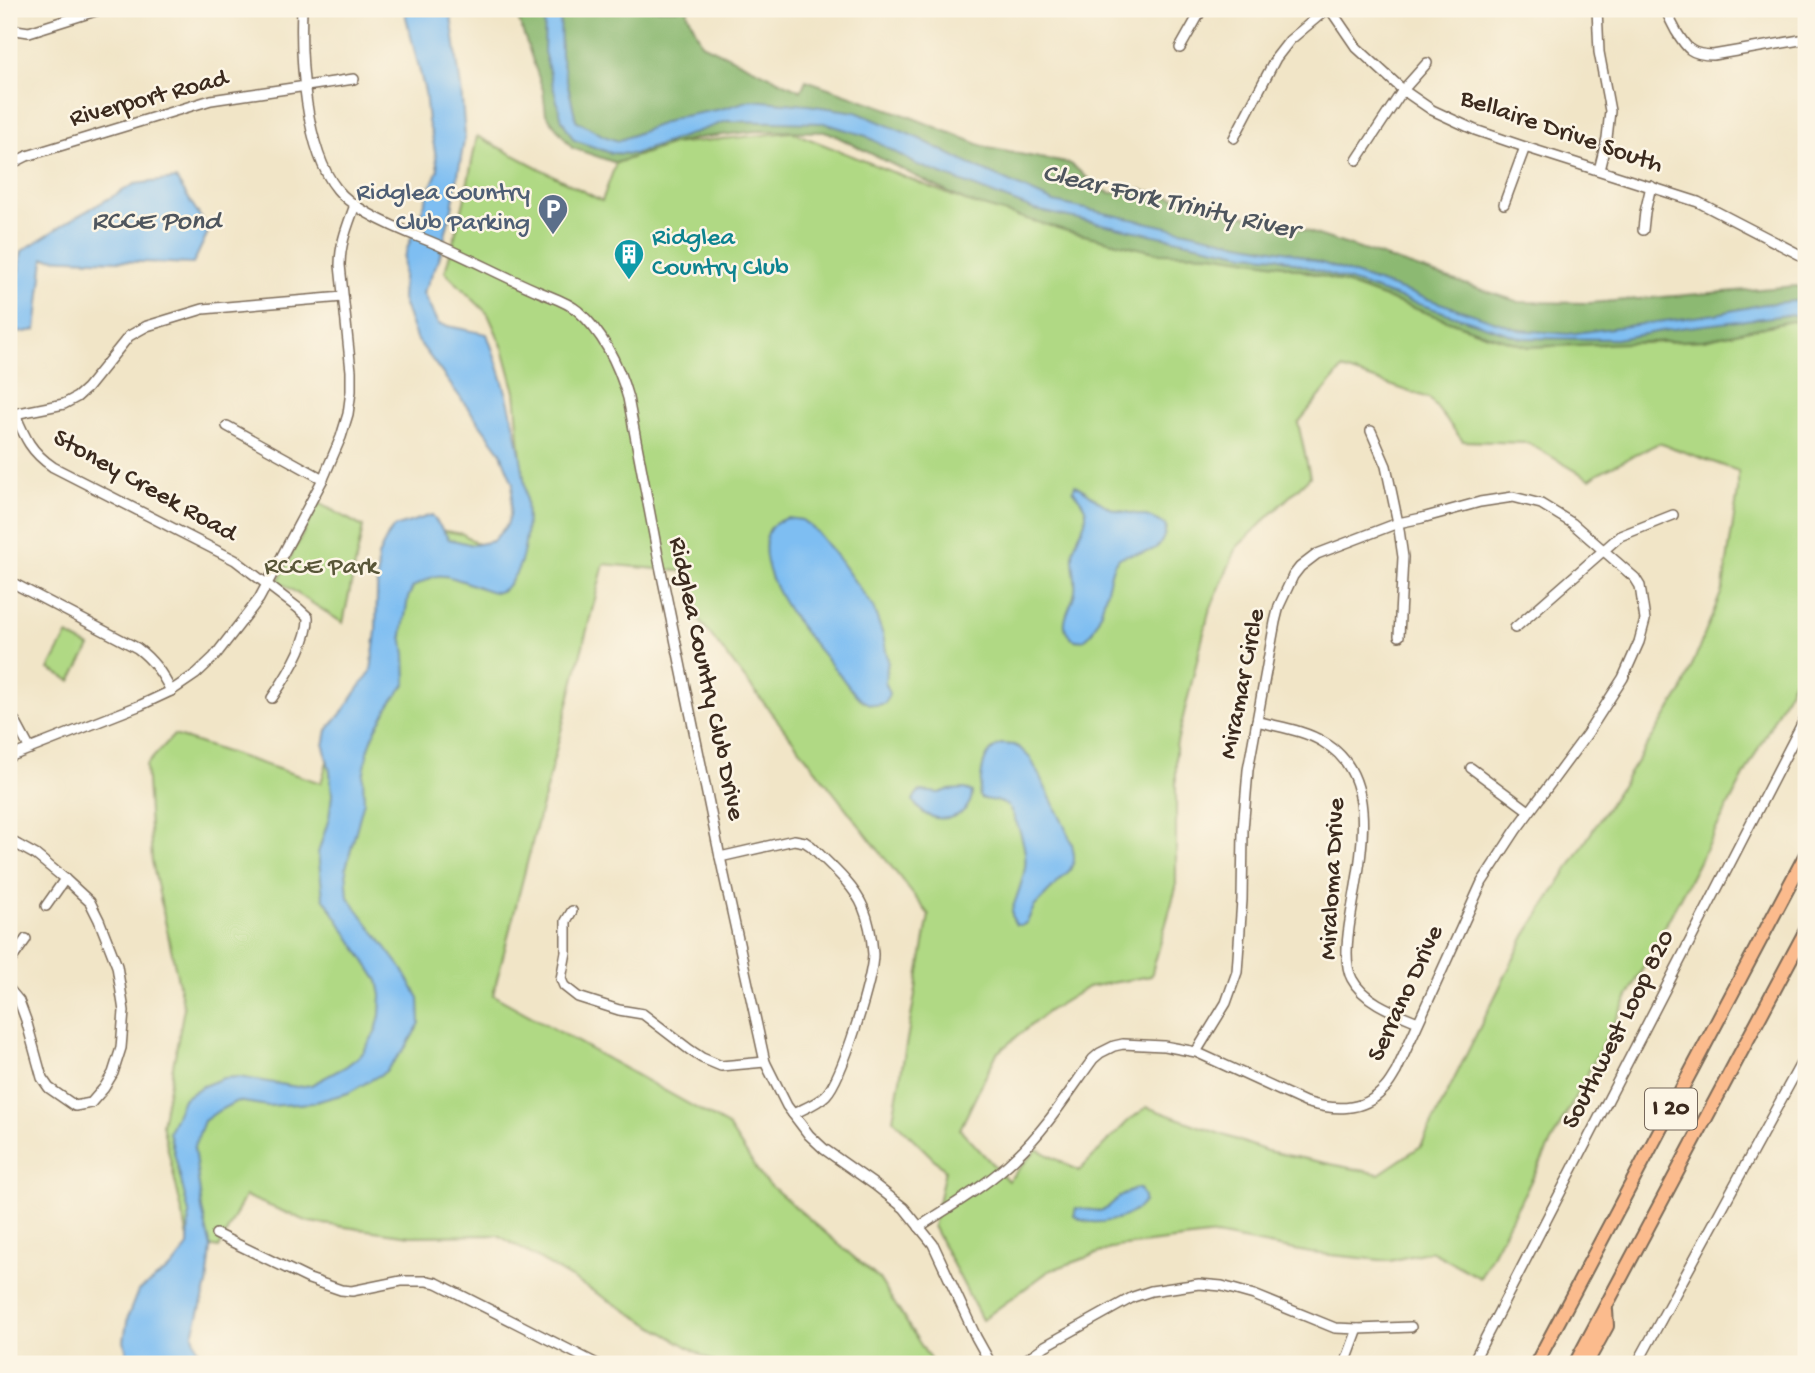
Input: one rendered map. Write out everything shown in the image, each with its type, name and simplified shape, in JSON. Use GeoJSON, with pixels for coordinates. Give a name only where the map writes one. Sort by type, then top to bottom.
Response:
{"type":"FeatureCollection","features":[{"type":"Feature","properties":{"kind":"highway","name":"I 20"},"geometry":{"type":"LineString","coordinates":[[1536,1364],[1806,854]]}},
{"type":"Feature","properties":{"kind":"highway","name":"I 20"},"geometry":{"type":"LineString","coordinates":[[1575,1364],[1806,930]]}},
{"type":"Feature","properties":{"kind":"highway"},"geometry":{"type":"LineString","coordinates":[[1586,1364],[1606,1326],[1606,1306]]}},
{"type":"Feature","properties":{"kind":"street"},"geometry":{"type":"LineString","coordinates":[[9,29],[29,32],[102,9]]}},
{"type":"Feature","properties":{"kind":"street","name":"Ridglea Country Club Drive"},"geometry":{"type":"LineString","coordinates":[[302,9],[304,87],[308,113],[321,160],[335,187],[355,205],[396,229],[474,260],[578,311],[606,345],[621,374],[765,1062],[787,1106],[809,1135],[904,1208],[933,1244],[976,1337],[992,1364]]}},
{"type":"Feature","properties":{"kind":"street"},"geometry":{"type":"LineString","coordinates":[[1180,48],[1202,9]]}},
{"type":"Feature","properties":{"kind":"street"},"geometry":{"type":"LineString","coordinates":[[1234,138],[1276,58],[1290,40],[1329,9]]}},
{"type":"Feature","properties":{"kind":"street","name":"Bellaire Drive South"},"geometry":{"type":"LineString","coordinates":[[1329,9],[1356,47],[1403,90],[1432,110],[1475,130],[1686,197],[1806,258]]}},
{"type":"Feature","properties":{"kind":"street"},"geometry":{"type":"LineString","coordinates":[[1597,9],[1600,52],[1610,111],[1600,170]]}},
{"type":"Feature","properties":{"kind":"street"},"geometry":{"type":"LineString","coordinates":[[1666,9],[1686,47],[1703,55],[1806,40]]}},
{"type":"Feature","properties":{"kind":"street"},"geometry":{"type":"LineString","coordinates":[[1357,160],[1403,90],[1427,63]]}},
{"type":"Feature","properties":{"kind":"street"},"geometry":{"type":"LineString","coordinates":[[304,87],[354,79]]}},
{"type":"Feature","properties":{"kind":"street","name":"Riverport Road"},"geometry":{"type":"LineString","coordinates":[[9,165],[27,156],[211,100],[304,87]]}},
{"type":"Feature","properties":{"kind":"street"},"geometry":{"type":"LineString","coordinates":[[1504,204],[1525,147]]}},
{"type":"Feature","properties":{"kind":"street"},"geometry":{"type":"LineString","coordinates":[[1643,230],[1644,212],[1651,186]]}},
{"type":"Feature","properties":{"kind":"street"},"geometry":{"type":"LineString","coordinates":[[9,757],[171,691],[196,674],[214,657],[246,617],[267,584],[323,479],[348,414],[351,371],[340,252],[355,205]]}},
{"type":"Feature","properties":{"kind":"street"},"geometry":{"type":"LineString","coordinates":[[12,414],[64,404],[77,397],[129,336],[146,326],[203,309],[343,297]]}},
{"type":"Feature","properties":{"kind":"street","name":"Stoney Creek Road"},"geometry":{"type":"LineString","coordinates":[[12,414],[31,448],[41,459],[235,561],[308,617],[308,626],[292,664],[272,698]]}},
{"type":"Feature","properties":{"kind":"street"},"geometry":{"type":"LineString","coordinates":[[227,426],[323,479]]}},
{"type":"Feature","properties":{"kind":"street"},"geometry":{"type":"LineString","coordinates":[[1371,431],[1386,466],[1403,557],[1399,636]]}},
{"type":"Feature","properties":{"kind":"street","name":"Miramar Circle"},"geometry":{"type":"LineString","coordinates":[[1196,1052],[1226,1003],[1237,972],[1248,771],[1279,606],[1300,567],[1317,554],[1398,523],[1480,502],[1513,497],[1541,504],[1572,523],[1603,551]]}},
{"type":"Feature","properties":{"kind":"street"},"geometry":{"type":"LineString","coordinates":[[1515,628],[1620,536],[1673,514]]}},
{"type":"Feature","properties":{"kind":"street","name":"Serrano Drive"},"geometry":{"type":"LineString","coordinates":[[919,1227],[990,1180],[1015,1158],[1032,1141],[1093,1059],[1114,1046],[1164,1046],[1196,1052],[1304,1102],[1335,1109],[1360,1105],[1385,1089],[1396,1072],[1482,882],[1529,811],[1611,699],[1639,642],[1645,620],[1640,586],[1603,551]]}},
{"type":"Feature","properties":{"kind":"street"},"geometry":{"type":"LineString","coordinates":[[9,581],[147,655],[162,673],[171,691]]}},
{"type":"Feature","properties":{"kind":"street"},"geometry":{"type":"LineString","coordinates":[[9,716],[15,721],[30,748]]}},
{"type":"Feature","properties":{"kind":"street","name":"Southwest Loop 820"},"geometry":{"type":"LineString","coordinates":[[1472,1364],[1806,716]]}},
{"type":"Feature","properties":{"kind":"street","name":"Miraloma Drive"},"geometry":{"type":"LineString","coordinates":[[1257,721],[1321,740],[1345,758],[1354,772],[1360,789],[1362,828],[1360,862],[1349,931],[1348,964],[1351,979],[1370,999],[1418,1023]]}},
{"type":"Feature","properties":{"kind":"street"},"geometry":{"type":"LineString","coordinates":[[1471,768],[1529,811]]}},
{"type":"Feature","properties":{"kind":"street"},"geometry":{"type":"LineString","coordinates":[[9,840],[36,855],[90,902],[117,966],[124,1011],[121,1048],[113,1073],[91,1102],[75,1106],[49,1088],[42,1078],[19,1001],[9,989]]}},
{"type":"Feature","properties":{"kind":"street"},"geometry":{"type":"LineString","coordinates":[[720,857],[794,840],[805,842],[853,891],[863,905],[869,922],[873,955],[869,980],[844,1058],[828,1094],[793,1114]]}},
{"type":"Feature","properties":{"kind":"street"},"geometry":{"type":"LineString","coordinates":[[46,906],[65,878]]}},
{"type":"Feature","properties":{"kind":"street"},"geometry":{"type":"LineString","coordinates":[[572,911],[566,921],[566,952],[561,979],[564,986],[578,997],[619,1010],[643,1014],[690,1051],[721,1066],[765,1062]]}},
{"type":"Feature","properties":{"kind":"street"},"geometry":{"type":"LineString","coordinates":[[9,963],[26,939]]}},
{"type":"Feature","properties":{"kind":"street"},"geometry":{"type":"LineString","coordinates":[[1637,1364],[1806,1054]]}},
{"type":"Feature","properties":{"kind":"street"},"geometry":{"type":"LineString","coordinates":[[216,1234],[309,1279],[341,1290],[352,1291],[401,1280],[437,1283],[597,1364]]}},
{"type":"Feature","properties":{"kind":"street"},"geometry":{"type":"LineString","coordinates":[[1020,1364],[1045,1346],[1133,1297],[1152,1291],[1199,1284],[1222,1286],[1254,1295],[1335,1328],[1411,1327]]}},
{"type":"Feature","properties":{"kind":"street"},"geometry":{"type":"LineString","coordinates":[[1345,1364],[1357,1329]]}},
{"type":"Feature","properties":{"kind":"green space"},"geometry":{"type":"Polygon","coordinates":[[[515,9],[689,9],[687,12],[702,44],[801,91],[806,80],[988,148],[1071,164],[1100,189],[1111,193],[1140,189],[1306,231],[1519,302],[1590,303],[1796,286],[1806,288],[1806,323],[1792,321],[1703,340],[1528,347],[1336,280],[1283,265],[1211,254],[1159,253],[1071,232],[965,201],[828,132],[757,131],[698,138],[616,163],[572,148],[546,114],[543,90],[515,9]]]}},
{"type":"Feature","properties":{"kind":"green space"},"geometry":{"type":"Polygon","coordinates":[[[792,132],[965,201],[1283,265],[1336,280],[1485,334],[1644,343],[1703,340],[1792,320],[1806,323],[1806,658],[1480,1278],[1431,1251],[1390,1261],[1311,1253],[1216,1235],[1116,1247],[1049,1271],[982,1320],[933,1226],[945,1170],[893,1119],[929,915],[693,612],[689,572],[604,564],[493,995],[728,1126],[763,1179],[879,1279],[931,1361],[929,1364],[717,1364],[498,1235],[410,1236],[309,1222],[245,1196],[219,1248],[189,1242],[162,1124],[184,1008],[152,861],[146,765],[174,735],[321,783],[340,715],[352,713],[400,612],[427,528],[463,534],[485,549],[526,516],[515,392],[503,348],[488,314],[445,272],[464,202],[477,136],[602,201],[616,163],[672,144],[792,132]],[[1342,369],[1298,423],[1310,477],[1237,547],[1209,612],[1176,746],[1176,888],[1151,976],[1088,987],[1047,1012],[997,1053],[960,1129],[1008,1181],[1037,1149],[1079,1171],[1128,1121],[1147,1107],[1267,1151],[1379,1174],[1421,1146],[1525,936],[1682,691],[1723,588],[1738,491],[1738,471],[1659,443],[1590,479],[1528,443],[1463,441],[1429,398],[1342,369]]]}},
{"type":"Feature","properties":{"kind":"green space","name":"RCCE Park"},"geometry":{"type":"Polygon","coordinates":[[[319,503],[363,527],[343,623],[278,581],[319,503]]]}},
{"type":"Feature","properties":{"kind":"green space"},"geometry":{"type":"Polygon","coordinates":[[[67,635],[90,647],[71,681],[49,669],[67,635]]]}},
{"type":"Feature","properties":{"kind":"water"},"geometry":{"type":"Polygon","coordinates":[[[404,9],[450,9],[465,136],[452,208],[439,259],[423,293],[438,324],[487,334],[504,387],[520,454],[527,520],[524,549],[516,573],[501,591],[494,592],[444,576],[431,578],[413,587],[408,598],[402,635],[406,683],[376,729],[368,751],[363,777],[364,801],[346,868],[348,897],[403,970],[419,998],[420,1023],[406,1047],[385,1072],[348,1093],[312,1103],[268,1106],[237,1101],[204,1121],[194,1147],[202,1209],[211,1248],[207,1285],[193,1334],[202,1364],[133,1364],[128,1358],[124,1341],[128,1316],[138,1291],[172,1267],[188,1246],[189,1213],[169,1132],[183,1099],[201,1087],[223,1078],[239,1077],[297,1087],[311,1085],[345,1067],[362,1054],[376,1031],[381,995],[378,981],[323,897],[318,853],[329,818],[332,795],[324,746],[327,730],[371,671],[376,631],[378,556],[394,527],[432,515],[449,539],[473,545],[493,541],[507,525],[510,515],[513,484],[500,451],[416,338],[402,299],[404,257],[438,169],[425,92],[404,9]]]}},
{"type":"Feature","properties":{"kind":"water"},"geometry":{"type":"Polygon","coordinates":[[[545,9],[560,9],[561,55],[576,120],[618,141],[678,117],[751,100],[856,112],[1054,202],[1289,252],[1520,330],[1568,334],[1806,300],[1806,316],[1788,315],[1680,328],[1616,339],[1521,338],[1277,257],[1245,254],[1035,210],[918,165],[866,136],[824,123],[727,121],[634,154],[611,153],[574,140],[562,120],[544,52],[545,9]]]}},
{"type":"Feature","properties":{"kind":"water","name":"RCCE Pond"},"geometry":{"type":"Polygon","coordinates":[[[176,179],[209,230],[193,264],[44,258],[36,330],[9,334],[22,251],[135,184],[176,179]]]}},
{"type":"Feature","properties":{"kind":"water"},"geometry":{"type":"Polygon","coordinates":[[[1075,485],[1108,507],[1147,516],[1166,526],[1163,539],[1157,547],[1118,560],[1113,567],[1096,626],[1082,640],[1070,637],[1065,622],[1075,590],[1074,548],[1086,517],[1085,507],[1073,490],[1075,485]]]}},
{"type":"Feature","properties":{"kind":"water"},"geometry":{"type":"Polygon","coordinates":[[[787,518],[802,520],[815,530],[873,607],[883,635],[888,661],[885,682],[889,694],[885,703],[870,704],[856,695],[800,627],[778,592],[766,557],[766,540],[773,526],[787,518]]]}},
{"type":"Feature","properties":{"kind":"water"},"geometry":{"type":"Polygon","coordinates":[[[1001,744],[1020,748],[1031,759],[1065,827],[1074,855],[1070,870],[1034,907],[1023,925],[1016,925],[1012,917],[1025,867],[1022,837],[1008,807],[1000,802],[980,798],[979,794],[985,759],[1001,744]]]}},
{"type":"Feature","properties":{"kind":"water"},"geometry":{"type":"Polygon","coordinates":[[[965,789],[972,792],[970,802],[965,810],[948,818],[928,815],[913,800],[921,791],[939,793],[965,789]]]}},
{"type":"Feature","properties":{"kind":"water"},"geometry":{"type":"Polygon","coordinates":[[[1140,1189],[1144,1202],[1130,1214],[1100,1222],[1074,1216],[1076,1208],[1099,1211],[1106,1209],[1119,1197],[1140,1189]]]}},
{"type":"Feature","properties":{"kind":"place","name":"Ridglea Country Club Parking"},"geometry":{"type":"Point","coordinates":[553,236]}},
{"type":"Feature","properties":{"kind":"place","name":"Ridglea Country Club"},"geometry":{"type":"Point","coordinates":[629,281]}},
{"type":"Feature","properties":{"kind":"water label","name":"Clear Fork Trinity River"},"geometry":{"type":"Point","coordinates":[1170,203]}}]}
